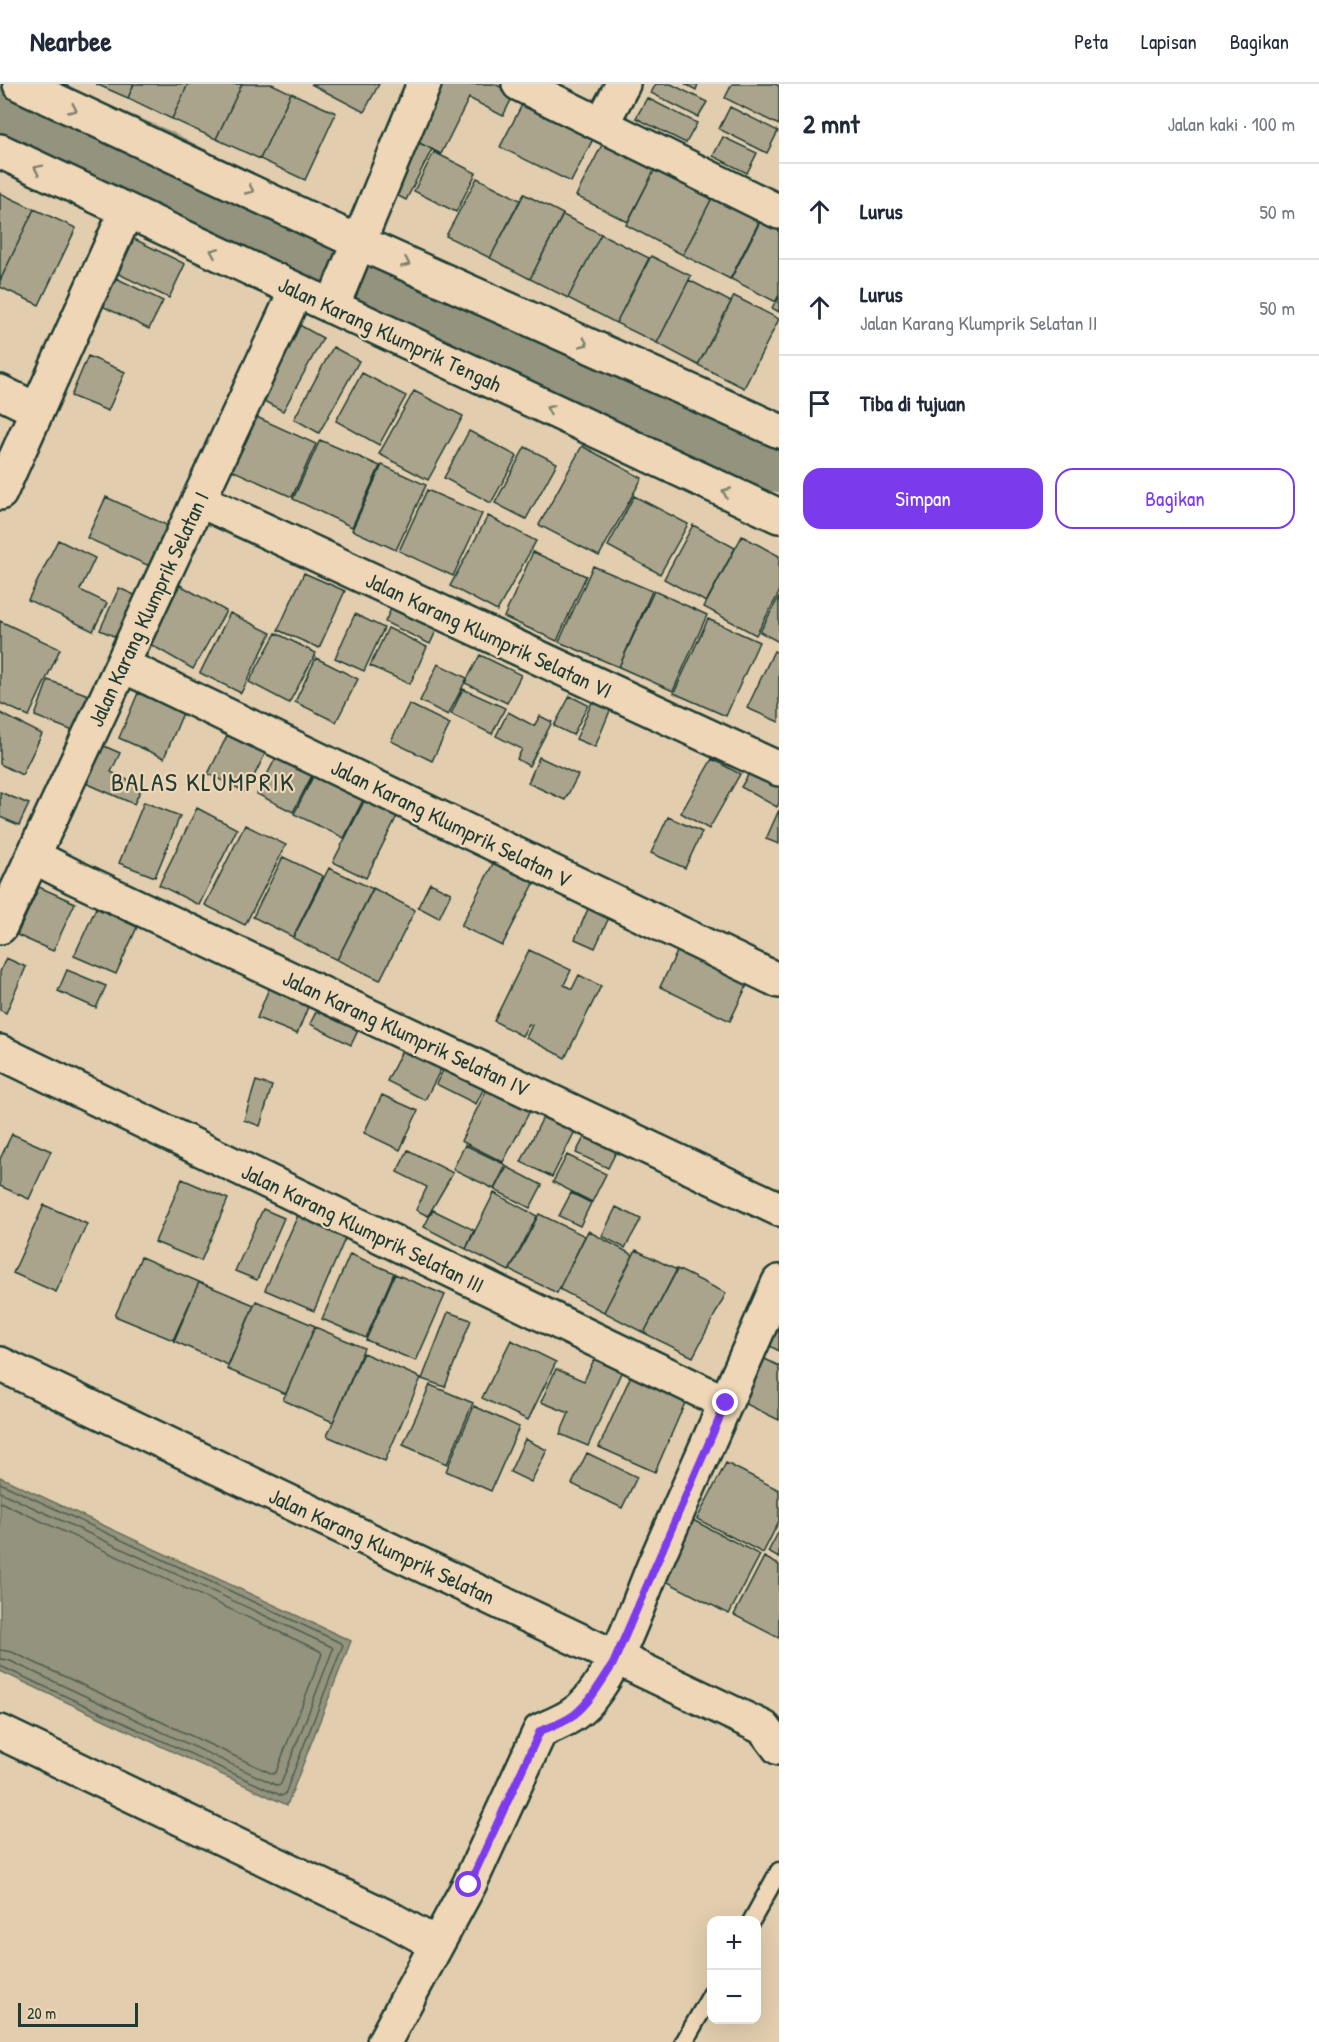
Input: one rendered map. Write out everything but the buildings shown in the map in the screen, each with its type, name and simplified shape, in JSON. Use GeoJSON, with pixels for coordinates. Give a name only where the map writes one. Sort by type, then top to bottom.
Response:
{"type":"FeatureCollection","features":[{"type":"Feature","properties":{"kind":"street","name":"Jalan Karang Klumprik Tengah"},"geometry":{"type":"LineString","coordinates":[[20,84],[345,276],[779,516]]}},
{"type":"Feature","properties":{"kind":"street"},"geometry":{"type":"LineString","coordinates":[[345,276],[424,84]]}},
{"type":"Feature","properties":{"kind":"street"},"geometry":{"type":"LineString","coordinates":[[519,84],[779,212]]}},
{"type":"Feature","properties":{"kind":"street"},"geometry":{"type":"LineString","coordinates":[[602,123],[622,84]]}},
{"type":"Feature","properties":{"kind":"street","name":"Jalan Karang Klumprik Tengah"},"geometry":{"type":"LineString","coordinates":[[0,151],[296,291],[345,276],[779,431]]}},
{"type":"Feature","properties":{"kind":"street"},"geometry":{"type":"LineString","coordinates":[[0,493],[126,212]]}},
{"type":"Feature","properties":{"kind":"street","name":"Jalan Karang Klumprik Selatan I"},"geometry":{"type":"LineString","coordinates":[[0,927],[296,291]]}},
{"type":"Feature","properties":{"kind":"street"},"geometry":{"type":"LineString","coordinates":[[0,392],[38,410]]}},
{"type":"Feature","properties":{"kind":"street","name":"Jalan Karang Klumprik Selatan VI"},"geometry":{"type":"LineString","coordinates":[[199,500],[779,769]]}},
{"type":"Feature","properties":{"kind":"street","name":"Jalan Karang Klumprik Selatan V"},"geometry":{"type":"LineString","coordinates":[[122,665],[779,981]]}},
{"type":"Feature","properties":{"kind":"street","name":"Jalan Karang Klumprik Selatan IV"},"geometry":{"type":"LineString","coordinates":[[33,856],[779,1209]]}},
{"type":"Feature","properties":{"kind":"street","name":"Jalan Karang Klumprik Selatan III"},"geometry":{"type":"LineString","coordinates":[[0,1052],[726,1403]]}},
{"type":"Feature","properties":{"kind":"street"},"geometry":{"type":"LineString","coordinates":[[384,2042],[469,1885],[540,1731],[576,1713],[590,1699],[616,1657],[779,1282]]}},
{"type":"Feature","properties":{"kind":"street","name":"Jalan Karang Klumprik Selatan"},"geometry":{"type":"LineString","coordinates":[[0,1364],[774,1734]]}},
{"type":"Feature","properties":{"kind":"street"},"geometry":{"type":"LineString","coordinates":[[0,1732],[380,1914],[436,1944]]}},
{"type":"Feature","properties":{"kind":"lane"},"geometry":{"type":"LineString","coordinates":[[754,1916],[778,1872]]}},
{"type":"Feature","properties":{"kind":"lane"},"geometry":{"type":"LineString","coordinates":[[684,2042],[707,2000]]}},
{"type":"Feature","properties":{"kind":"water"},"geometry":{"type":"Polygon","coordinates":[[[0,1477],[351,1641],[287,1805],[0,1671],[0,1477]]]}},
{"type":"Feature","properties":{"kind":"waterway"},"geometry":{"type":"LineString","coordinates":[[0,98],[158,165],[334,258],[779,456]]}},
{"type":"Feature","properties":{"kind":"district","name":"BALAS KLUMPRIK"},"geometry":{"type":"Point","coordinates":[203,782]}},
{"type":"Feature","properties":{"kind":"route"},"geometry":{"type":"LineString","coordinates":[[469,1885],[540,1731],[576,1713],[590,1699],[613,1664],[726,1403]]}}]}
